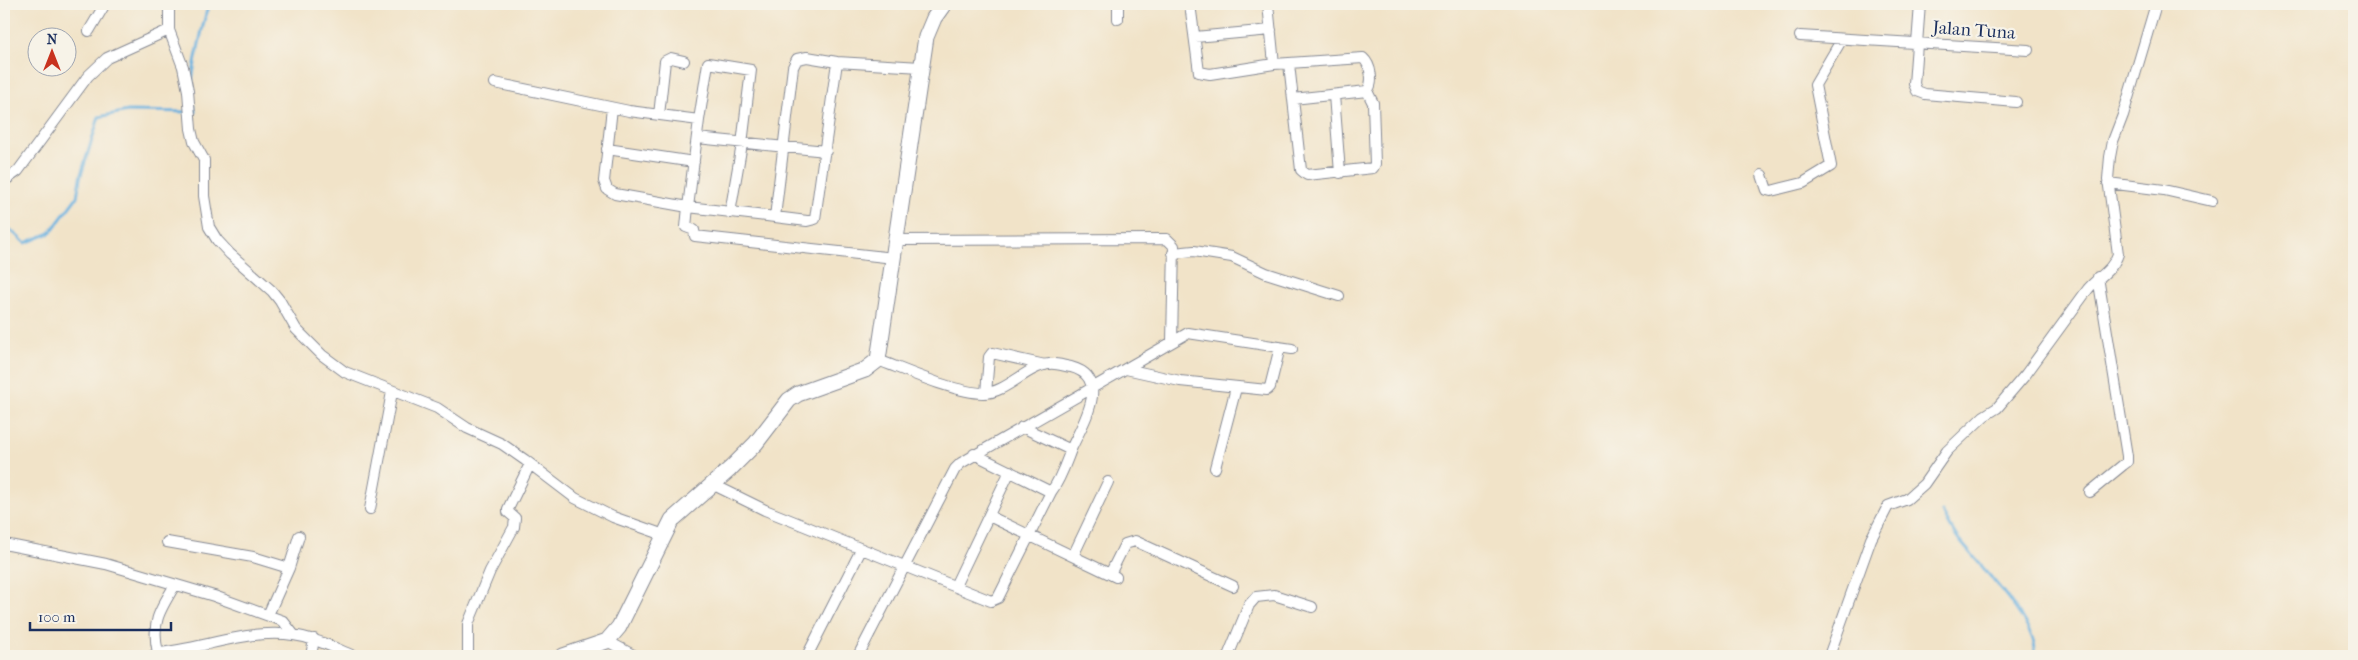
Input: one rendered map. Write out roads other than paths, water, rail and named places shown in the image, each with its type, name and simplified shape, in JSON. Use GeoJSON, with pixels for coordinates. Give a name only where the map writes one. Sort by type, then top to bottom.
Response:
{"type":"FeatureCollection","features":[{"type":"Feature","properties":{"kind":"street"},"geometry":{"type":"LineString","coordinates":[[88,31],[105,4]]}},
{"type":"Feature","properties":{"kind":"street"},"geometry":{"type":"LineString","coordinates":[[167,4],[169,30],[175,40],[186,77],[194,142],[204,164],[205,210],[209,227],[217,240],[272,291],[296,329],[322,356],[345,372],[437,408],[467,428],[502,444],[575,498],[613,517],[664,535]]}},
{"type":"Feature","properties":{"kind":"street"},"geometry":{"type":"LineString","coordinates":[[563,656],[607,641],[619,627],[664,535],[678,512],[712,484],[756,443],[793,397],[865,370],[878,360],[926,37],[934,18],[944,4]]}},
{"type":"Feature","properties":{"kind":"street"},"geometry":{"type":"LineString","coordinates":[[1118,4],[1118,19]]}},
{"type":"Feature","properties":{"kind":"street"},"geometry":{"type":"LineString","coordinates":[[1190,4],[1199,70],[1202,73],[1274,64],[1362,58],[1366,60],[1370,77],[1371,84],[1367,91]]}},
{"type":"Feature","properties":{"kind":"street"},"geometry":{"type":"LineString","coordinates":[[1268,4],[1274,64]]}},
{"type":"Feature","properties":{"kind":"street"},"geometry":{"type":"LineString","coordinates":[[1920,4],[1914,84],[1920,92],[2016,102]]}},
{"type":"Feature","properties":{"kind":"street"},"geometry":{"type":"LineString","coordinates":[[1829,656],[1871,539],[1888,506],[1907,499],[1924,484],[1947,451],[1984,416],[1997,408],[2026,374],[2098,277],[2107,272],[2115,263],[2118,254],[2108,184],[2113,141],[2123,115],[2156,4]]}},
{"type":"Feature","properties":{"kind":"street"},"geometry":{"type":"LineString","coordinates":[[4,181],[18,171],[88,76],[107,58],[169,30]]}},
{"type":"Feature","properties":{"kind":"street"},"geometry":{"type":"LineString","coordinates":[[1194,37],[1271,30]]}},
{"type":"Feature","properties":{"kind":"street","name":"Jalan Tuna"},"geometry":{"type":"LineString","coordinates":[[1800,36],[2028,50]]}},
{"type":"Feature","properties":{"kind":"street"},"geometry":{"type":"LineString","coordinates":[[1762,175],[1767,190],[1771,191],[1803,183],[1831,166],[1815,85],[1842,39]]}},
{"type":"Feature","properties":{"kind":"street"},"geometry":{"type":"LineString","coordinates":[[775,217],[794,63],[800,57],[807,57],[838,62],[921,67]]}},
{"type":"Feature","properties":{"kind":"street"},"geometry":{"type":"LineString","coordinates":[[659,115],[666,60],[671,58],[684,60]]}},
{"type":"Feature","properties":{"kind":"street"},"geometry":{"type":"LineString","coordinates":[[612,108],[604,181],[606,189],[614,194],[688,207],[807,222],[815,219],[838,62]]}},
{"type":"Feature","properties":{"kind":"street"},"geometry":{"type":"LineString","coordinates":[[730,213],[752,73],[748,68],[708,63],[686,227],[694,230],[696,236],[894,258]]}},
{"type":"Feature","properties":{"kind":"street"},"geometry":{"type":"LineString","coordinates":[[1289,64],[1302,173],[1307,175],[1369,170],[1375,164],[1372,103],[1367,91]]}},
{"type":"Feature","properties":{"kind":"street"},"geometry":{"type":"LineString","coordinates":[[494,83],[612,108],[699,120]]}},
{"type":"Feature","properties":{"kind":"street"},"geometry":{"type":"LineString","coordinates":[[1293,99],[1367,91]]}},
{"type":"Feature","properties":{"kind":"street"},"geometry":{"type":"LineString","coordinates":[[1334,95],[1340,173]]}},
{"type":"Feature","properties":{"kind":"street"},"geometry":{"type":"LineString","coordinates":[[697,138],[826,151]]}},
{"type":"Feature","properties":{"kind":"street"},"geometry":{"type":"LineString","coordinates":[[608,149],[694,162]]}},
{"type":"Feature","properties":{"kind":"street"},"geometry":{"type":"LineString","coordinates":[[2108,184],[2164,190],[2212,201]]}},
{"type":"Feature","properties":{"kind":"street"},"geometry":{"type":"LineString","coordinates":[[897,240],[1152,238],[1170,241],[1174,246],[1172,342]]}},
{"type":"Feature","properties":{"kind":"street"},"geometry":{"type":"LineString","coordinates":[[1173,253],[1194,251],[1232,257],[1266,273],[1339,296]]}},
{"type":"Feature","properties":{"kind":"street"},"geometry":{"type":"LineString","coordinates":[[2090,492],[2127,460],[2098,277]]}},
{"type":"Feature","properties":{"kind":"street"},"geometry":{"type":"LineString","coordinates":[[858,656],[955,469],[974,454],[1192,332],[1292,349]]}},
{"type":"Feature","properties":{"kind":"street"},"geometry":{"type":"LineString","coordinates":[[1126,369],[1180,381],[1264,390],[1269,389],[1280,347]]}},
{"type":"Feature","properties":{"kind":"street"},"geometry":{"type":"LineString","coordinates":[[712,484],[766,510],[989,601],[998,598],[1071,450],[1090,409],[1093,397],[1086,374],[1080,370],[992,353],[989,358],[986,394]]}},
{"type":"Feature","properties":{"kind":"street"},"geometry":{"type":"LineString","coordinates":[[878,360],[957,388],[986,394],[1012,383],[1045,364]]}},
{"type":"Feature","properties":{"kind":"street"},"geometry":{"type":"LineString","coordinates":[[1215,468],[1236,388]]}},
{"type":"Feature","properties":{"kind":"street"},"geometry":{"type":"LineString","coordinates":[[370,508],[392,392]]}},
{"type":"Feature","properties":{"kind":"street"},"geometry":{"type":"LineString","coordinates":[[1022,427],[1071,450]]}},
{"type":"Feature","properties":{"kind":"street"},"geometry":{"type":"LineString","coordinates":[[974,454],[1051,492]]}},
{"type":"Feature","properties":{"kind":"street"},"geometry":{"type":"LineString","coordinates":[[468,656],[468,624],[490,571],[514,527],[515,518],[508,512],[508,509],[530,464]]}},
{"type":"Feature","properties":{"kind":"street"},"geometry":{"type":"LineString","coordinates":[[955,586],[1010,472]]}},
{"type":"Feature","properties":{"kind":"street"},"geometry":{"type":"LineString","coordinates":[[1073,556],[1108,482]]}},
{"type":"Feature","properties":{"kind":"street"},"geometry":{"type":"LineString","coordinates":[[989,516],[1113,575],[1125,544],[1135,541],[1234,586]]}},
{"type":"Feature","properties":{"kind":"street"},"geometry":{"type":"LineString","coordinates":[[268,615],[289,568],[299,536]]}},
{"type":"Feature","properties":{"kind":"street"},"geometry":{"type":"LineString","coordinates":[[167,542],[253,558],[289,568]]}},
{"type":"Feature","properties":{"kind":"street"},"geometry":{"type":"LineString","coordinates":[[4,544],[106,564],[175,585],[268,615],[286,623],[294,635]]}},
{"type":"Feature","properties":{"kind":"street"},"geometry":{"type":"LineString","coordinates":[[807,656],[861,550]]}},
{"type":"Feature","properties":{"kind":"street"},"geometry":{"type":"LineString","coordinates":[[175,585],[156,621],[154,632],[155,655],[252,635],[294,635],[314,639],[354,656]]}},
{"type":"Feature","properties":{"kind":"street"},"geometry":{"type":"LineString","coordinates":[[1228,656],[1249,605],[1256,597],[1274,595],[1312,607]]}},
{"type":"Feature","properties":{"kind":"street"},"geometry":{"type":"LineString","coordinates":[[311,656],[314,639]]}},
{"type":"Feature","properties":{"kind":"street"},"geometry":{"type":"LineString","coordinates":[[607,641],[635,656]]}},
{"type":"Feature","properties":{"kind":"waterway"},"geometry":{"type":"LineString","coordinates":[[192,85],[199,44],[209,4]]}},
{"type":"Feature","properties":{"kind":"waterway"},"geometry":{"type":"LineString","coordinates":[[4,224],[25,243],[50,233],[77,197],[80,178],[99,117],[128,111],[195,112],[194,106]]}},
{"type":"Feature","properties":{"kind":"waterway"},"geometry":{"type":"LineString","coordinates":[[1942,512],[1957,538],[2019,614],[2029,630],[2034,645],[2034,656]]}}]}
